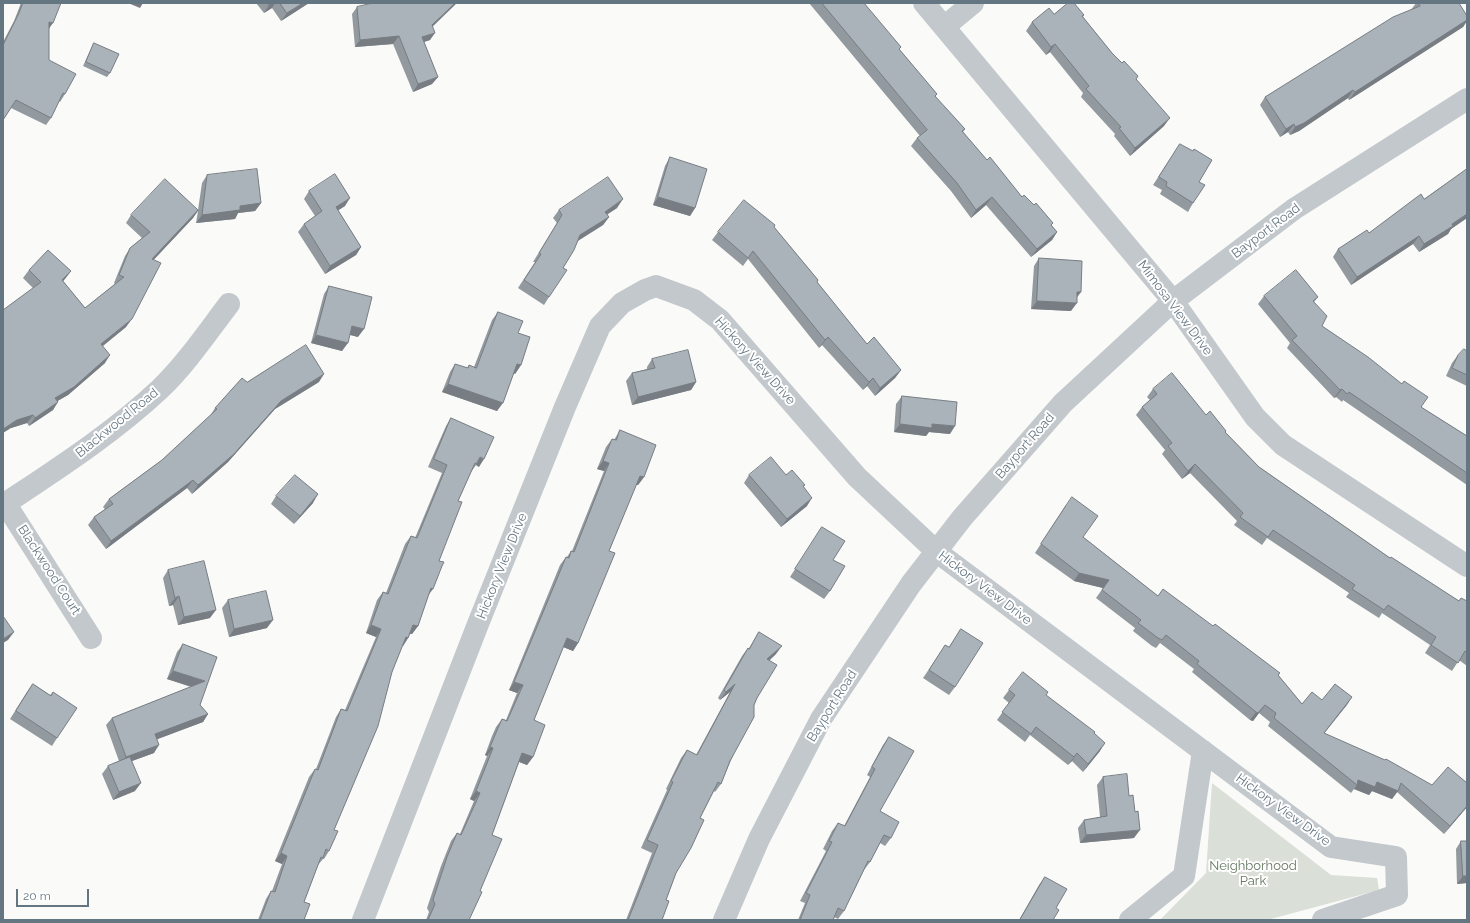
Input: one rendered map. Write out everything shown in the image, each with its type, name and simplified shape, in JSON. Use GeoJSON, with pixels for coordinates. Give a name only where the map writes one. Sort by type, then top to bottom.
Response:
{"type":"FeatureCollection","features":[{"type":"Feature","properties":{"kind":"street","name":"Mimosa View Drive"},"geometry":{"type":"LineString","coordinates":[[924,3],[1173,301],[1255,417],[1283,446],[1467,566]]}},
{"type":"Feature","properties":{"kind":"street"},"geometry":{"type":"LineString","coordinates":[[944,27],[973,3]]}},
{"type":"Feature","properties":{"kind":"street","name":"Bayport Road"},"geometry":{"type":"LineString","coordinates":[[724,920],[759,839],[821,719],[911,584],[962,518],[1063,403],[1102,365],[1173,301],[1301,204],[1467,99]]}},
{"type":"Feature","properties":{"kind":"street","name":"Hickory View Drive"},"geometry":{"type":"LineString","coordinates":[[363,920],[566,407],[600,326],[622,303],[645,290],[656,286],[694,300],[720,320],[857,477],[937,552],[1331,847],[1396,857],[1397,895],[1323,920]]}},
{"type":"Feature","properties":{"kind":"street","name":"Blackwood Road"},"geometry":{"type":"LineString","coordinates":[[4,504],[69,461],[127,419],[178,370],[229,304]]}},
{"type":"Feature","properties":{"kind":"street","name":"Blackwood Court"},"geometry":{"type":"LineString","coordinates":[[4,504],[91,638]]}},
{"type":"Feature","properties":{"kind":"street"},"geometry":{"type":"LineString","coordinates":[[1130,920],[1184,876],[1203,751]]}},
{"type":"Feature","properties":{"kind":"green space","name":"Neighborhood Park"},"geometry":{"type":"Polygon","coordinates":[[[1212,783],[1331,875],[1377,878],[1379,890],[1267,920],[1160,920],[1206,873],[1212,783]]]}},
{"type":"Feature","properties":{"kind":"building"},"geometry":{"type":"Polygon","coordinates":[[[23,3],[61,3],[53,23],[49,22],[49,60],[76,74],[65,94],[63,93],[51,118],[16,100],[3,120],[3,45],[23,3]]]}},
{"type":"Feature","properties":{"kind":"building"},"geometry":{"type":"Polygon","coordinates":[[[280,3],[303,3],[287,13],[280,3]]]}},
{"type":"Feature","properties":{"kind":"building"},"geometry":{"type":"Polygon","coordinates":[[[373,3],[455,3],[432,25],[435,33],[422,37],[438,77],[418,84],[399,36],[360,40],[357,7],[373,3]]]}},
{"type":"Feature","properties":{"kind":"building"},"geometry":{"type":"Polygon","coordinates":[[[822,3],[864,3],[901,47],[899,49],[937,94],[935,96],[965,129],[962,131],[987,160],[990,157],[1022,197],[1024,195],[1034,205],[1036,203],[1053,223],[1051,225],[1057,232],[1037,249],[992,197],[976,210],[957,183],[917,138],[927,130],[822,3]]]}},
{"type":"Feature","properties":{"kind":"building"},"geometry":{"type":"Polygon","coordinates":[[[1068,3],[1074,3],[1084,15],[1082,16],[1112,53],[1122,63],[1124,61],[1138,76],[1136,79],[1170,118],[1135,148],[1119,128],[1121,127],[1086,89],[1089,86],[1055,44],[1051,47],[1032,22],[1049,8],[1054,14],[1068,3]]]}},
{"type":"Feature","properties":{"kind":"building"},"geometry":{"type":"Polygon","coordinates":[[[1418,3],[1459,3],[1467,16],[1467,20],[1355,92],[1353,90],[1304,123],[1295,127],[1294,124],[1286,129],[1265,97],[1393,17],[1420,6],[1418,3]]]}},
{"type":"Feature","properties":{"kind":"building"},"geometry":{"type":"Polygon","coordinates":[[[94,43],[119,54],[110,73],[86,62],[94,43]]]}},
{"type":"Feature","properties":{"kind":"building"},"geometry":{"type":"Polygon","coordinates":[[[1180,144],[1193,151],[1194,149],[1212,160],[1199,182],[1205,185],[1193,203],[1166,186],[1167,182],[1159,177],[1180,144]]]}},
{"type":"Feature","properties":{"kind":"building"},"geometry":{"type":"Polygon","coordinates":[[[670,157],[707,169],[695,208],[658,197],[670,157]]]}},
{"type":"Feature","properties":{"kind":"building"},"geometry":{"type":"Polygon","coordinates":[[[257,169],[261,203],[240,206],[240,210],[202,215],[207,175],[257,169]]]}},
{"type":"Feature","properties":{"kind":"building"},"geometry":{"type":"Polygon","coordinates":[[[1467,169],[1467,214],[1452,224],[1453,226],[1424,244],[1419,236],[1357,277],[1338,249],[1367,230],[1369,233],[1421,194],[1424,199],[1467,169]]]}},
{"type":"Feature","properties":{"kind":"building"},"geometry":{"type":"Polygon","coordinates":[[[335,174],[350,198],[336,207],[361,247],[330,266],[304,224],[322,211],[309,191],[335,174]]]}},
{"type":"Feature","properties":{"kind":"building"},"geometry":{"type":"Polygon","coordinates":[[[608,177],[623,199],[605,212],[609,217],[580,235],[574,250],[563,268],[567,270],[549,297],[524,280],[541,254],[539,253],[562,215],[559,210],[608,177]]]}},
{"type":"Feature","properties":{"kind":"building"},"geometry":{"type":"Polygon","coordinates":[[[165,179],[198,210],[152,259],[161,263],[132,319],[101,344],[110,355],[74,387],[55,398],[58,402],[35,418],[33,415],[17,420],[3,429],[3,310],[41,282],[29,270],[48,250],[71,271],[62,280],[85,308],[124,277],[119,275],[130,248],[150,232],[131,215],[165,179]]]}},
{"type":"Feature","properties":{"kind":"building"},"geometry":{"type":"Polygon","coordinates":[[[744,200],[775,225],[774,227],[818,280],[817,282],[867,344],[874,337],[901,370],[880,388],[873,378],[869,382],[828,337],[825,340],[753,251],[748,258],[718,232],[744,200]]]}},
{"type":"Feature","properties":{"kind":"building"},"geometry":{"type":"Polygon","coordinates":[[[1039,258],[1082,261],[1081,292],[1077,292],[1077,303],[1037,301],[1039,258]]]}},
{"type":"Feature","properties":{"kind":"building"},"geometry":{"type":"Polygon","coordinates":[[[1296,270],[1318,297],[1313,301],[1327,316],[1322,326],[1368,357],[1402,384],[1404,381],[1428,397],[1421,407],[1467,436],[1467,473],[1349,392],[1347,394],[1342,389],[1340,390],[1292,340],[1297,336],[1264,296],[1296,270]]]}},
{"type":"Feature","properties":{"kind":"building"},"geometry":{"type":"Polygon","coordinates":[[[329,286],[372,297],[364,329],[352,326],[348,343],[316,335],[329,286]]]}},
{"type":"Feature","properties":{"kind":"building"},"geometry":{"type":"Polygon","coordinates":[[[498,312],[523,321],[518,333],[530,337],[521,365],[517,364],[503,403],[448,384],[455,364],[468,368],[469,365],[476,368],[498,312]]]}},
{"type":"Feature","properties":{"kind":"building"},"geometry":{"type":"Polygon","coordinates":[[[306,345],[324,374],[281,401],[234,454],[198,485],[193,480],[111,541],[94,517],[113,504],[109,499],[162,460],[217,409],[215,408],[242,378],[247,382],[306,345]]]}},
{"type":"Feature","properties":{"kind":"building"},"geometry":{"type":"Polygon","coordinates":[[[1464,349],[1467,351],[1467,375],[1452,368],[1458,355],[1464,349]]]}},
{"type":"Feature","properties":{"kind":"building"},"geometry":{"type":"Polygon","coordinates":[[[688,350],[696,382],[638,397],[632,373],[655,368],[652,359],[688,350]]]}},
{"type":"Feature","properties":{"kind":"building"},"geometry":{"type":"Polygon","coordinates":[[[1172,373],[1206,415],[1210,411],[1226,431],[1225,432],[1259,467],[1390,558],[1391,557],[1459,601],[1461,598],[1467,601],[1467,653],[1465,651],[1458,663],[1431,645],[1436,637],[1388,605],[1384,610],[1352,589],[1355,585],[1273,530],[1268,537],[1240,517],[1243,513],[1195,464],[1188,471],[1168,446],[1172,443],[1142,407],[1157,394],[1153,389],[1172,373]]]}},
{"type":"Feature","properties":{"kind":"building"},"geometry":{"type":"Polygon","coordinates":[[[902,396],[957,402],[955,426],[932,424],[932,428],[900,424],[902,396]]]}},
{"type":"Feature","properties":{"kind":"building"},"geometry":{"type":"Polygon","coordinates":[[[451,418],[494,437],[484,459],[480,457],[476,464],[475,463],[458,501],[462,502],[439,561],[444,562],[433,589],[431,588],[418,626],[413,625],[408,638],[406,637],[392,672],[378,726],[334,830],[338,831],[329,851],[326,849],[323,858],[321,857],[304,902],[310,904],[304,920],[260,920],[271,891],[275,892],[287,856],[281,853],[315,769],[318,770],[341,709],[347,711],[381,629],[371,625],[383,592],[388,594],[411,536],[417,538],[447,465],[434,459],[451,418]]]}},
{"type":"Feature","properties":{"kind":"building"},"geometry":{"type":"Polygon","coordinates":[[[620,430],[656,445],[644,477],[640,476],[609,551],[615,553],[578,643],[567,638],[534,720],[545,725],[533,757],[522,753],[492,835],[502,839],[480,891],[482,892],[469,920],[428,920],[435,904],[433,900],[447,857],[457,833],[461,835],[480,793],[476,791],[493,748],[490,747],[502,719],[507,721],[523,685],[514,682],[566,557],[569,558],[571,551],[574,552],[609,463],[603,461],[612,439],[616,440],[620,430]]]}},
{"type":"Feature","properties":{"kind":"building"},"geometry":{"type":"Polygon","coordinates":[[[771,457],[786,475],[792,470],[805,485],[803,486],[812,498],[787,519],[749,475],[771,457]]]}},
{"type":"Feature","properties":{"kind":"building"},"geometry":{"type":"Polygon","coordinates":[[[295,475],[318,494],[300,516],[276,496],[295,475]]]}},
{"type":"Feature","properties":{"kind":"building"},"geometry":{"type":"Polygon","coordinates":[[[1072,497],[1098,516],[1083,537],[1158,596],[1163,589],[1213,626],[1215,624],[1280,673],[1278,675],[1302,704],[1312,692],[1322,700],[1335,684],[1352,697],[1324,733],[1385,760],[1386,759],[1432,785],[1448,767],[1467,783],[1467,806],[1450,826],[1401,783],[1398,791],[1377,782],[1375,787],[1358,780],[1357,785],[1274,718],[1276,713],[1265,705],[1258,713],[1256,712],[1197,664],[1199,661],[1166,635],[1162,640],[1138,623],[1141,620],[1102,590],[1109,580],[1079,573],[1041,544],[1072,497]]]}},
{"type":"Feature","properties":{"kind":"building"},"geometry":{"type":"Polygon","coordinates":[[[822,527],[845,541],[833,560],[845,566],[830,591],[795,569],[822,527]]]}},
{"type":"Feature","properties":{"kind":"building"},"geometry":{"type":"Polygon","coordinates":[[[204,561],[216,610],[184,617],[179,596],[175,598],[168,570],[204,561]]]}},
{"type":"Feature","properties":{"kind":"building"},"geometry":{"type":"Polygon","coordinates":[[[266,591],[273,620],[234,629],[228,600],[266,591]]]}},
{"type":"Feature","properties":{"kind":"building"},"geometry":{"type":"Polygon","coordinates":[[[3,616],[14,632],[3,639],[3,616]]]}},
{"type":"Feature","properties":{"kind":"building"},"geometry":{"type":"Polygon","coordinates":[[[961,629],[983,643],[955,687],[929,670],[945,645],[949,647],[961,629]]]}},
{"type":"Feature","properties":{"kind":"building"},"geometry":{"type":"Polygon","coordinates":[[[759,632],[782,646],[767,659],[777,665],[757,698],[754,705],[754,717],[730,761],[721,784],[718,782],[700,818],[704,820],[691,848],[676,873],[666,900],[669,901],[662,920],[628,920],[658,845],[647,840],[673,782],[671,781],[687,750],[697,755],[735,684],[726,692],[724,690],[759,632]]]}},
{"type":"Feature","properties":{"kind":"building"},"geometry":{"type":"Polygon","coordinates":[[[183,644],[217,657],[200,705],[208,714],[155,734],[159,745],[126,757],[112,718],[205,681],[173,671],[183,644]]]}},
{"type":"Feature","properties":{"kind":"building"},"geometry":{"type":"Polygon","coordinates":[[[1023,672],[1048,692],[1046,695],[1095,732],[1094,733],[1105,743],[1088,764],[1077,753],[1074,757],[1036,727],[1031,734],[1002,712],[1015,695],[1009,690],[1023,672]]]}},
{"type":"Feature","properties":{"kind":"building"},"geometry":{"type":"Polygon","coordinates":[[[33,684],[51,696],[53,692],[77,708],[57,738],[16,711],[33,684]]]}},
{"type":"Feature","properties":{"kind":"building"},"geometry":{"type":"Polygon","coordinates":[[[889,737],[914,751],[880,811],[899,822],[891,838],[884,835],[870,862],[868,861],[844,911],[838,908],[833,920],[800,920],[810,895],[806,893],[832,842],[829,841],[838,823],[845,826],[875,769],[872,767],[889,737]]]}},
{"type":"Feature","properties":{"kind":"building"},"geometry":{"type":"Polygon","coordinates":[[[130,757],[141,783],[119,792],[108,766],[130,757]]]}},
{"type":"Feature","properties":{"kind":"building"},"geometry":{"type":"Polygon","coordinates":[[[1127,774],[1129,796],[1133,795],[1135,812],[1138,811],[1140,830],[1086,835],[1084,820],[1107,816],[1103,777],[1127,774]]]}},
{"type":"Feature","properties":{"kind":"building"},"geometry":{"type":"Polygon","coordinates":[[[1461,841],[1467,841],[1467,876],[1463,876],[1461,841]]]}},
{"type":"Feature","properties":{"kind":"building"},"geometry":{"type":"Polygon","coordinates":[[[1045,877],[1067,889],[1056,908],[1059,910],[1053,920],[1020,920],[1045,877]]]}}]}
